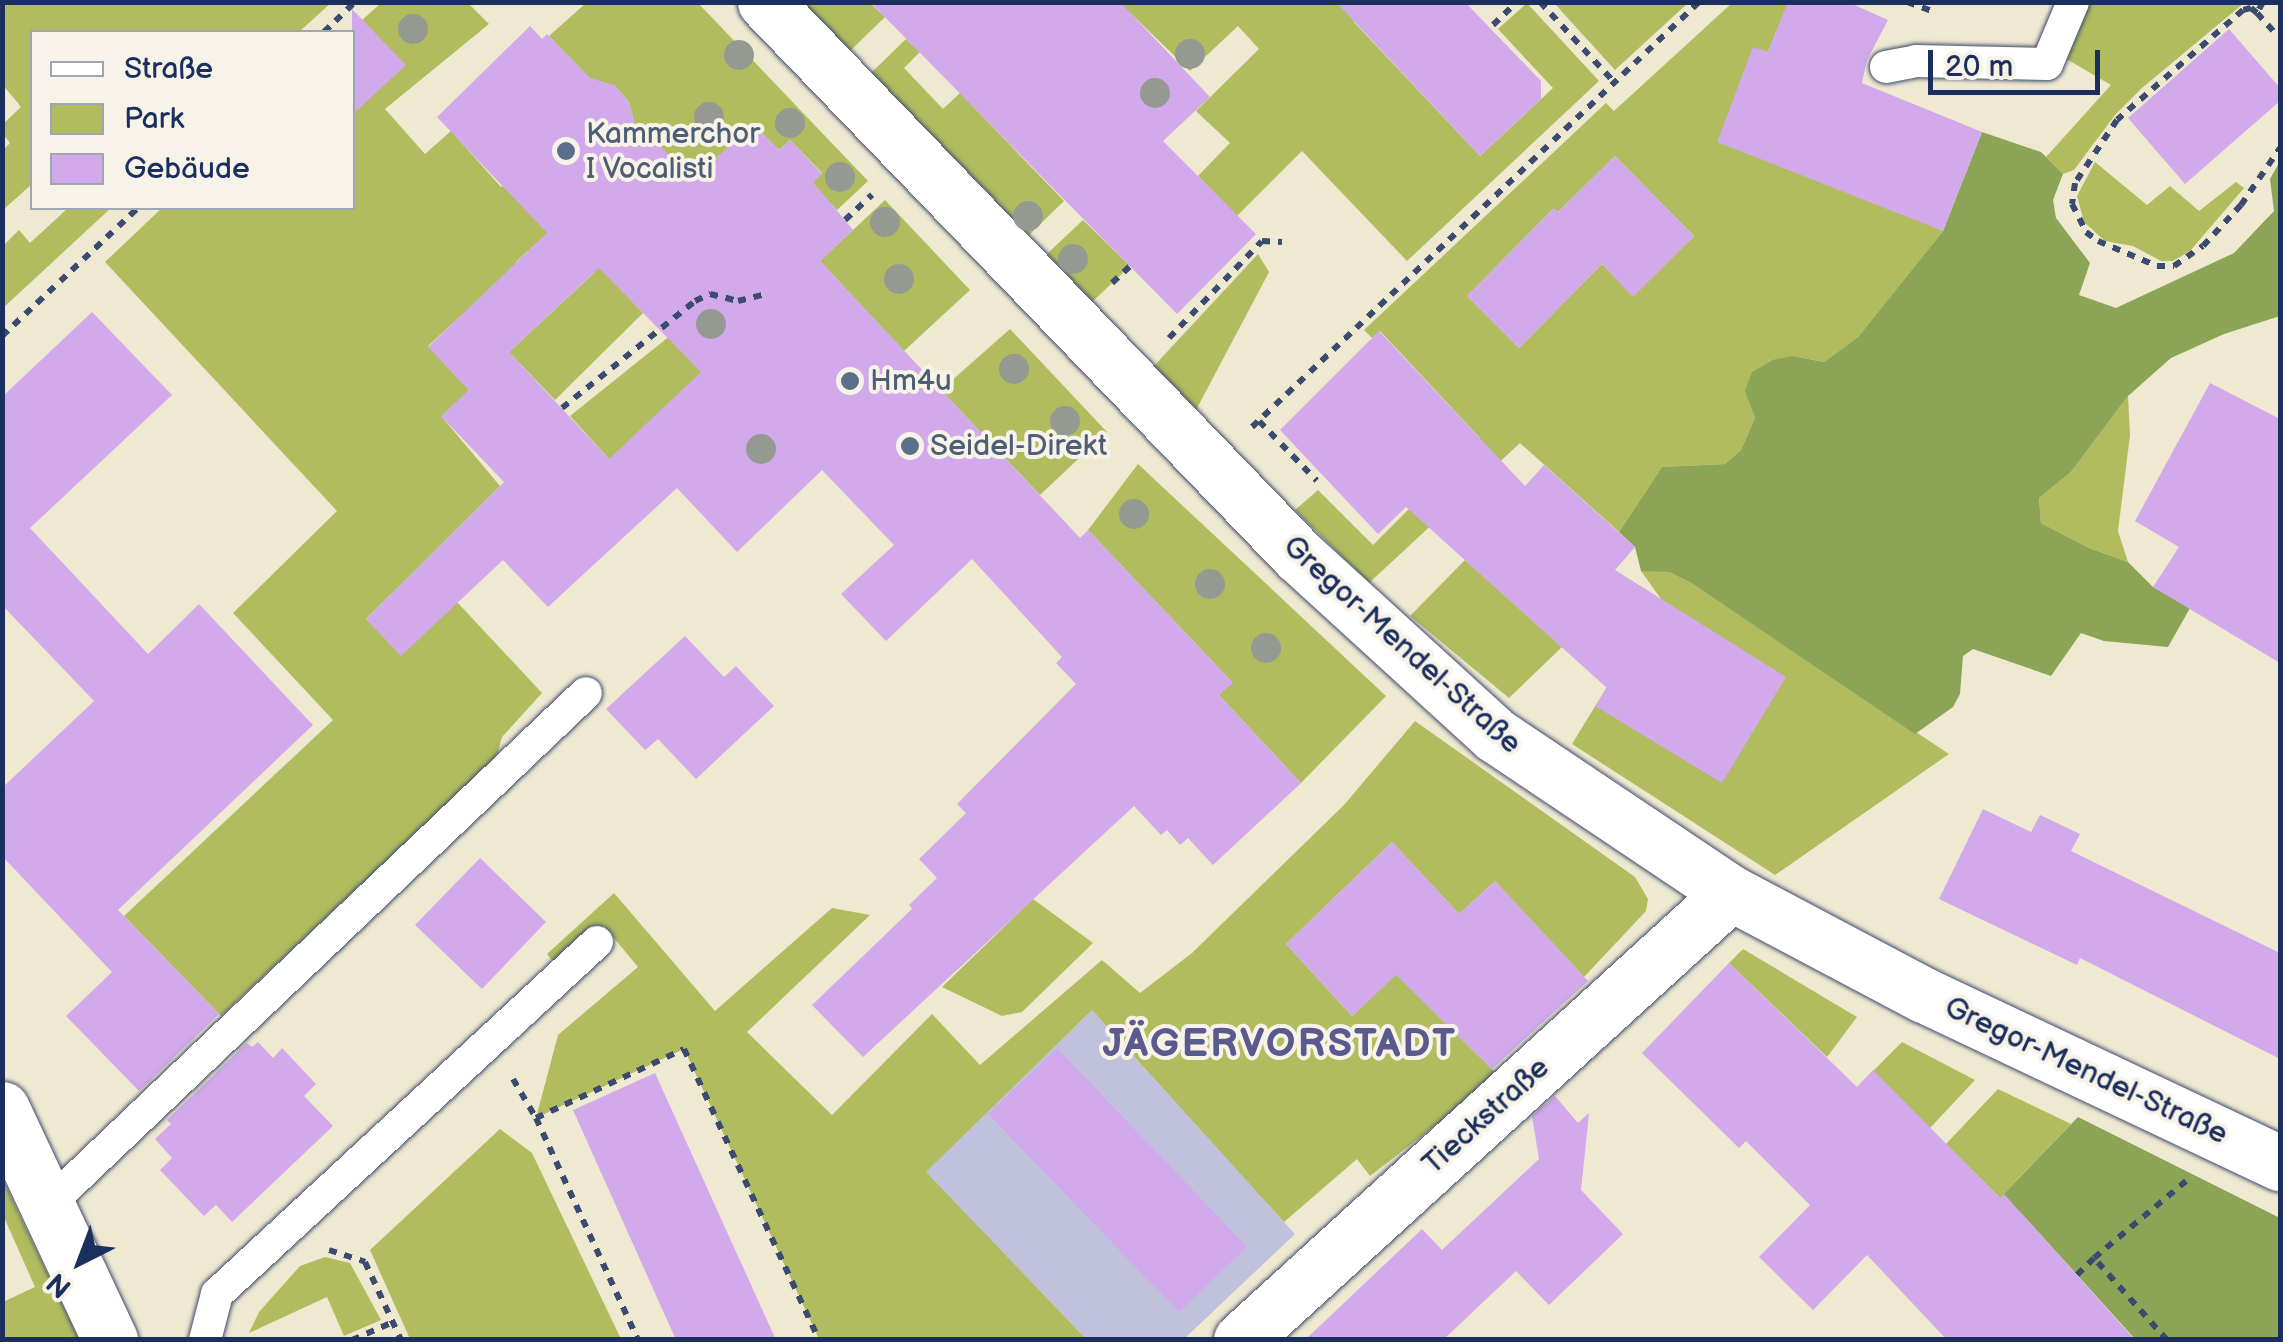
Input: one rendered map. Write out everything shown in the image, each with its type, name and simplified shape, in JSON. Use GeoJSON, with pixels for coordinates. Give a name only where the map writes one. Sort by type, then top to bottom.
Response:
{"type":"FeatureCollection","features":[{"type":"Feature","properties":{"kind":"street","name":"Gregor-Mendel-Straße"},"geometry":{"type":"LineString","coordinates":[[765,2],[1298,555],[1495,735],[1731,893],[1924,995],[2280,1163]]}},
{"type":"Feature","properties":{"kind":"street","name":"Tieckstraße"},"geometry":{"type":"LineString","coordinates":[[1241,1340],[1731,893]]}},
{"type":"Feature","properties":{"kind":"street"},"geometry":{"type":"LineString","coordinates":[[2,1108],[110,1340]]}},
{"type":"Feature","properties":{"kind":"lane"},"geometry":{"type":"LineString","coordinates":[[1886,68],[1916,61],[2047,64],[2073,2]]}},
{"type":"Feature","properties":{"kind":"lane"},"geometry":{"type":"LineString","coordinates":[[49,1204],[586,693]]}},
{"type":"Feature","properties":{"kind":"lane"},"geometry":{"type":"LineString","coordinates":[[205,1340],[217,1294],[597,942]]}},
{"type":"Feature","properties":{"kind":"path"},"geometry":{"type":"LineString","coordinates":[[326,30],[355,2]]}},
{"type":"Feature","properties":{"kind":"path"},"geometry":{"type":"LineString","coordinates":[[1493,25],[1517,2]]}},
{"type":"Feature","properties":{"kind":"path"},"geometry":{"type":"LineString","coordinates":[[1540,2],[1614,82]]}},
{"type":"Feature","properties":{"kind":"path"},"geometry":{"type":"LineString","coordinates":[[1212,466],[1700,2]]}},
{"type":"Feature","properties":{"kind":"path"},"geometry":{"type":"LineString","coordinates":[[2257,12],[2263,2]]}},
{"type":"Feature","properties":{"kind":"path"},"geometry":{"type":"LineString","coordinates":[[2274,32],[2252,8],[2243,10],[2117,120],[2075,183],[2072,204],[2086,232],[2098,240],[2157,266],[2174,266],[2203,246],[2241,205],[2280,148]]}},
{"type":"Feature","properties":{"kind":"path"},"geometry":{"type":"LineString","coordinates":[[2,336],[136,210]]}},
{"type":"Feature","properties":{"kind":"path"},"geometry":{"type":"LineString","coordinates":[[1164,335],[1168,339],[1262,241],[1282,242]]}},
{"type":"Feature","properties":{"kind":"path"},"geometry":{"type":"LineString","coordinates":[[1113,282],[1126,296]]}},
{"type":"Feature","properties":{"kind":"path"},"geometry":{"type":"LineString","coordinates":[[562,408],[695,301],[710,294],[753,300],[767,294]]}},
{"type":"Feature","properties":{"kind":"path"},"geometry":{"type":"LineString","coordinates":[[1259,421],[1317,481]]}},
{"type":"Feature","properties":{"kind":"path"},"geometry":{"type":"LineString","coordinates":[[492,1042],[536,1118],[638,1340]]}},
{"type":"Feature","properties":{"kind":"path"},"geometry":{"type":"LineString","coordinates":[[536,1118],[684,1048],[818,1340]]}},
{"type":"Feature","properties":{"kind":"path"},"geometry":{"type":"LineString","coordinates":[[2076,1275],[2194,1175],[2216,1132]]}},
{"type":"Feature","properties":{"kind":"path"},"geometry":{"type":"LineString","coordinates":[[314,1256],[329,1250],[365,1262],[401,1340]]}},
{"type":"Feature","properties":{"kind":"path"},"geometry":{"type":"LineString","coordinates":[[2094,1258],[2167,1340]]}},
{"type":"Feature","properties":{"kind":"path"},"geometry":{"type":"LineString","coordinates":[[352,1340],[393,1322]]}},
{"type":"Feature","properties":{"kind":"shaded area"},"geometry":{"type":"Polygon","coordinates":[[[1092,1010],[1295,1234],[1184,1339],[1086,1339],[925,1172],[1092,1010]]]}},
{"type":"Feature","properties":{"kind":"green space"},"geometry":{"type":"Polygon","coordinates":[[[3,2],[331,3],[301,30],[30,30],[30,186],[3,210],[3,150],[10,143],[3,134],[3,124],[21,107],[3,85],[3,2]]]}},
{"type":"Feature","properties":{"kind":"green space"},"geometry":{"type":"Polygon","coordinates":[[[381,3],[468,3],[489,24],[385,109],[425,154],[451,131],[501,187],[633,117],[629,102],[614,85],[597,86],[549,36],[586,3],[698,3],[868,181],[837,210],[811,184],[822,173],[790,140],[779,150],[753,124],[600,268],[643,313],[555,400],[509,352],[594,273],[552,229],[516,262],[530,277],[465,312],[428,346],[469,390],[442,417],[500,486],[366,619],[401,655],[457,602],[542,693],[502,737],[491,778],[387,861],[221,1016],[124,916],[333,720],[233,613],[337,511],[105,262],[160,210],[355,210],[355,30],[351,30],[381,3]]]}},
{"type":"Feature","properties":{"kind":"green space"},"geometry":{"type":"Polygon","coordinates":[[[801,3],[870,3],[885,17],[849,52],[801,3]]]}},
{"type":"Feature","properties":{"kind":"green space"},"geometry":{"type":"Polygon","coordinates":[[[1120,3],[1372,3],[1353,21],[1480,156],[1553,88],[1498,29],[1527,3],[1599,81],[1407,261],[1302,151],[1237,216],[1198,176],[1230,143],[1196,111],[1259,49],[1238,26],[1190,71],[1120,3]]]}},
{"type":"Feature","properties":{"kind":"green space"},"geometry":{"type":"Polygon","coordinates":[[[1554,3],[1688,3],[1615,70],[1554,3]]]}},
{"type":"Feature","properties":{"kind":"green space"},"geometry":{"type":"Polygon","coordinates":[[[1732,3],[1788,3],[1768,52],[1753,48],[1943,231],[1858,337],[1824,362],[1793,356],[1746,391],[1755,418],[1741,450],[1725,464],[1662,467],[1619,532],[1520,443],[1369,583],[1295,510],[1318,490],[1373,545],[1480,438],[1380,331],[1372,338],[1364,330],[1606,103],[1614,111],[1732,3]],[[1615,156],[1558,212],[1553,209],[1467,296],[1519,348],[1602,264],[1633,296],[1694,236],[1615,156]]]}},
{"type":"Feature","properties":{"kind":"green space"},"geometry":{"type":"Polygon","coordinates":[[[2086,3],[2244,3],[2142,88],[2115,115],[2074,170],[2063,174],[2046,157],[2111,85],[2063,57],[2086,3]]]}},
{"type":"Feature","properties":{"kind":"green space"},"geometry":{"type":"Polygon","coordinates":[[[906,39],[920,52],[904,68],[943,109],[960,93],[1064,201],[1029,235],[870,74],[906,39]]]}},
{"type":"Feature","properties":{"kind":"green space"},"geometry":{"type":"Polygon","coordinates":[[[1982,132],[2041,152],[2063,174],[2053,200],[2056,218],[2090,263],[2079,295],[2116,308],[2234,253],[2274,211],[2270,179],[2280,161],[2280,316],[2224,334],[2171,358],[2128,396],[2071,472],[2039,498],[2041,523],[2089,548],[2128,562],[2153,587],[2190,608],[2168,647],[2104,641],[2081,633],[2051,676],[1973,649],[1963,656],[1960,694],[1953,707],[1915,734],[1693,584],[1669,572],[1641,571],[1635,547],[1619,532],[1662,467],[1725,464],[1741,450],[1755,418],[1745,391],[1752,372],[1773,360],[1793,356],[1824,362],[1858,337],[1943,231],[1982,132]]]}},
{"type":"Feature","properties":{"kind":"green space"},"geometry":{"type":"Polygon","coordinates":[[[2095,162],[2147,205],[2170,186],[2199,211],[2236,182],[2244,188],[2190,251],[2173,261],[2161,261],[2133,246],[2105,241],[2084,222],[2077,196],[2095,162]]]}},
{"type":"Feature","properties":{"kind":"green space"},"geometry":{"type":"Polygon","coordinates":[[[885,200],[970,290],[904,351],[820,261],[885,200]]]}},
{"type":"Feature","properties":{"kind":"green space"},"geometry":{"type":"Polygon","coordinates":[[[66,210],[109,210],[3,308],[3,246],[19,230],[30,243],[66,210]]]}},
{"type":"Feature","properties":{"kind":"green space"},"geometry":{"type":"Polygon","coordinates":[[[1083,220],[1130,266],[1092,302],[1047,254],[1083,220]]]}},
{"type":"Feature","properties":{"kind":"green space"},"geometry":{"type":"Polygon","coordinates":[[[1258,254],[1269,272],[1196,410],[1153,367],[1258,254]]]}},
{"type":"Feature","properties":{"kind":"green space"},"geometry":{"type":"Polygon","coordinates":[[[1010,329],[1107,432],[1040,495],[941,390],[1010,329]]]}},
{"type":"Feature","properties":{"kind":"green space"},"geometry":{"type":"Polygon","coordinates":[[[676,331],[744,333],[610,460],[570,416],[676,331]]]}},
{"type":"Feature","properties":{"kind":"green space"},"geometry":{"type":"Polygon","coordinates":[[[2128,396],[2130,435],[2118,531],[2128,562],[2089,548],[2041,523],[2039,498],[2071,472],[2128,396]]]}},
{"type":"Feature","properties":{"kind":"green space"},"geometry":{"type":"Polygon","coordinates":[[[1138,464],[1386,696],[1301,783],[1219,695],[1232,682],[1088,530],[1138,464]]]}},
{"type":"Feature","properties":{"kind":"green space"},"geometry":{"type":"Polygon","coordinates":[[[1465,560],[1562,647],[1509,698],[1410,616],[1465,560]]]}},
{"type":"Feature","properties":{"kind":"green space"},"geometry":{"type":"Polygon","coordinates":[[[1641,571],[1669,572],[1693,584],[1949,754],[1775,875],[1572,744],[1661,599],[1641,571]]]}},
{"type":"Feature","properties":{"kind":"green space"},"geometry":{"type":"Polygon","coordinates":[[[1415,721],[1635,877],[1648,899],[1646,911],[1584,977],[1495,881],[1459,914],[1392,842],[1286,944],[1352,1016],[1425,947],[1435,1013],[1499,1076],[1370,1176],[1357,1159],[1284,1222],[1092,1010],[926,1172],[1086,1339],[819,1339],[684,1049],[536,1118],[558,1035],[638,967],[604,926],[557,966],[547,954],[614,893],[715,1011],[832,908],[870,915],[747,1032],[832,1115],[932,1014],[980,1065],[1102,960],[1140,993],[1192,953],[1344,805],[1415,721]]]}},
{"type":"Feature","properties":{"kind":"green space"},"geometry":{"type":"Polygon","coordinates":[[[1033,899],[1093,943],[1022,1012],[1002,1016],[942,987],[1033,899]]]}},
{"type":"Feature","properties":{"kind":"green space"},"geometry":{"type":"Polygon","coordinates":[[[1743,949],[1857,1017],[1827,1057],[1729,963],[1743,949]]]}},
{"type":"Feature","properties":{"kind":"green space"},"geometry":{"type":"Polygon","coordinates":[[[1902,1042],[1975,1080],[1930,1128],[1873,1071],[1902,1042]]]}},
{"type":"Feature","properties":{"kind":"green space"},"geometry":{"type":"Polygon","coordinates":[[[1998,1089],[2071,1124],[2000,1198],[1946,1144],[1998,1089]]]}},
{"type":"Feature","properties":{"kind":"green space"},"geometry":{"type":"Polygon","coordinates":[[[2078,1117],[2280,1218],[2280,1339],[2135,1339],[2022,1214],[2000,1198],[2078,1117]]]}},
{"type":"Feature","properties":{"kind":"green space"},"geometry":{"type":"Polygon","coordinates":[[[500,1129],[532,1153],[621,1339],[410,1339],[370,1250],[500,1129]]]}},
{"type":"Feature","properties":{"kind":"green space"},"geometry":{"type":"Polygon","coordinates":[[[3,1179],[79,1339],[3,1339],[3,1302],[35,1287],[3,1215],[3,1179]]]}},
{"type":"Feature","properties":{"kind":"green space"},"geometry":{"type":"Polygon","coordinates":[[[325,1257],[350,1263],[381,1320],[344,1336],[327,1297],[249,1333],[259,1312],[300,1266],[325,1257]]]}},
{"type":"Feature","properties":{"kind":"building"},"geometry":{"type":"Polygon","coordinates":[[[870,2],[1120,2],[1210,97],[1163,141],[1256,234],[1177,314],[870,2]]]}},
{"type":"Feature","properties":{"kind":"building"},"geometry":{"type":"Polygon","coordinates":[[[1336,2],[1465,2],[1541,81],[1541,99],[1480,156],[1336,2]]]}},
{"type":"Feature","properties":{"kind":"building"},"geometry":{"type":"Polygon","coordinates":[[[1788,2],[1848,2],[1888,20],[1867,60],[1862,83],[1982,132],[1943,231],[1717,142],[1753,47],[1768,52],[1788,2]]]}},
{"type":"Feature","properties":{"kind":"building"},"geometry":{"type":"Polygon","coordinates":[[[352,9],[406,65],[355,112],[355,30],[352,9]]]}},
{"type":"Feature","properties":{"kind":"building"},"geometry":{"type":"Polygon","coordinates":[[[530,26],[542,39],[547,34],[590,78],[614,85],[629,102],[635,124],[695,178],[753,124],[779,150],[790,140],[822,174],[813,182],[853,230],[820,261],[1080,538],[1088,530],[1233,683],[1219,695],[1301,783],[1213,865],[1188,838],[1180,845],[1167,830],[1161,835],[1134,806],[863,1057],[812,1005],[912,909],[909,905],[937,878],[919,859],[966,813],[957,804],[1076,684],[1056,663],[1062,657],[972,559],[886,641],[841,594],[894,545],[822,470],[737,552],[677,488],[548,607],[503,560],[401,656],[366,619],[504,482],[441,416],[469,390],[428,347],[547,233],[437,117],[530,26]],[[599,268],[509,352],[609,459],[701,372],[599,268]]]}},
{"type":"Feature","properties":{"kind":"building"},"geometry":{"type":"Polygon","coordinates":[[[2229,29],[2280,88],[2280,101],[2185,184],[2128,118],[2229,29]]]}},
{"type":"Feature","properties":{"kind":"building"},"geometry":{"type":"Polygon","coordinates":[[[1615,156],[1694,236],[1633,297],[1602,264],[1519,348],[1467,296],[1554,208],[1558,212],[1615,156]]]}},
{"type":"Feature","properties":{"kind":"building"},"geometry":{"type":"Polygon","coordinates":[[[92,312],[172,395],[30,528],[148,654],[199,604],[313,725],[118,910],[219,1014],[139,1091],[66,1016],[112,972],[2,856],[2,788],[94,701],[2,605],[2,397],[92,312]]]}},
{"type":"Feature","properties":{"kind":"building"},"geometry":{"type":"Polygon","coordinates":[[[1379,331],[1525,486],[1544,465],[1635,547],[1615,570],[1786,677],[1722,783],[1595,706],[1607,688],[1406,507],[1378,534],[1280,430],[1379,331]]]}},
{"type":"Feature","properties":{"kind":"building"},"geometry":{"type":"Polygon","coordinates":[[[2210,383],[2280,419],[2280,663],[2153,587],[2179,547],[2135,521],[2210,383]]]}},
{"type":"Feature","properties":{"kind":"building"},"geometry":{"type":"Polygon","coordinates":[[[685,636],[724,677],[736,666],[774,706],[696,779],[658,739],[645,750],[606,709],[685,636]]]}},
{"type":"Feature","properties":{"kind":"building"},"geometry":{"type":"Polygon","coordinates":[[[1983,809],[2031,832],[2040,815],[2080,834],[2071,851],[2280,953],[2280,1059],[2080,958],[2077,965],[1939,899],[1983,809]]]}},
{"type":"Feature","properties":{"kind":"building"},"geometry":{"type":"Polygon","coordinates":[[[1392,842],[1459,914],[1495,881],[1588,981],[1492,1069],[1396,975],[1352,1016],[1286,944],[1392,842]]]}},
{"type":"Feature","properties":{"kind":"building"},"geometry":{"type":"Polygon","coordinates":[[[480,858],[546,922],[482,989],[415,925],[480,858]]]}},
{"type":"Feature","properties":{"kind":"building"},"geometry":{"type":"Polygon","coordinates":[[[1729,963],[1857,1087],[1873,1070],[2000,1198],[2004,1194],[2135,1340],[1947,1340],[1867,1255],[1813,1310],[1759,1257],[1810,1205],[1746,1141],[1739,1148],[1642,1053],[1729,963]]]}},
{"type":"Feature","properties":{"kind":"building"},"geometry":{"type":"Polygon","coordinates":[[[258,1042],[273,1058],[282,1048],[316,1084],[304,1096],[333,1126],[232,1222],[216,1205],[204,1216],[160,1170],[172,1158],[155,1139],[171,1124],[167,1120],[247,1043],[252,1047],[258,1042]]]}},
{"type":"Feature","properties":{"kind":"building"},"geometry":{"type":"Polygon","coordinates":[[[1057,1048],[1247,1247],[1179,1312],[988,1114],[1057,1048]]]}},
{"type":"Feature","properties":{"kind":"building"},"geometry":{"type":"Polygon","coordinates":[[[655,1073],[776,1340],[676,1340],[573,1110],[655,1073]]]}},
{"type":"Feature","properties":{"kind":"building"},"geometry":{"type":"Polygon","coordinates":[[[1555,1096],[1578,1123],[1589,1113],[1581,1190],[1623,1234],[1549,1305],[1516,1271],[1443,1340],[1305,1340],[1422,1229],[1442,1250],[1539,1159],[1532,1116],[1555,1096]]]}},
{"type":"Feature","properties":{"kind":"place","name":"Kammerchor I Vocalisti"},"geometry":{"type":"Point","coordinates":[566,151]}},
{"type":"Feature","properties":{"kind":"place","name":"Hm4u"},"geometry":{"type":"Point","coordinates":[850,381]}},
{"type":"Feature","properties":{"kind":"place","name":"Seidel-Direkt"},"geometry":{"type":"Point","coordinates":[910,446]}},
{"type":"Feature","properties":{"kind":"district","name":"JÄGERVORSTADT"},"geometry":{"type":"Point","coordinates":[1280,1044]}}]}
